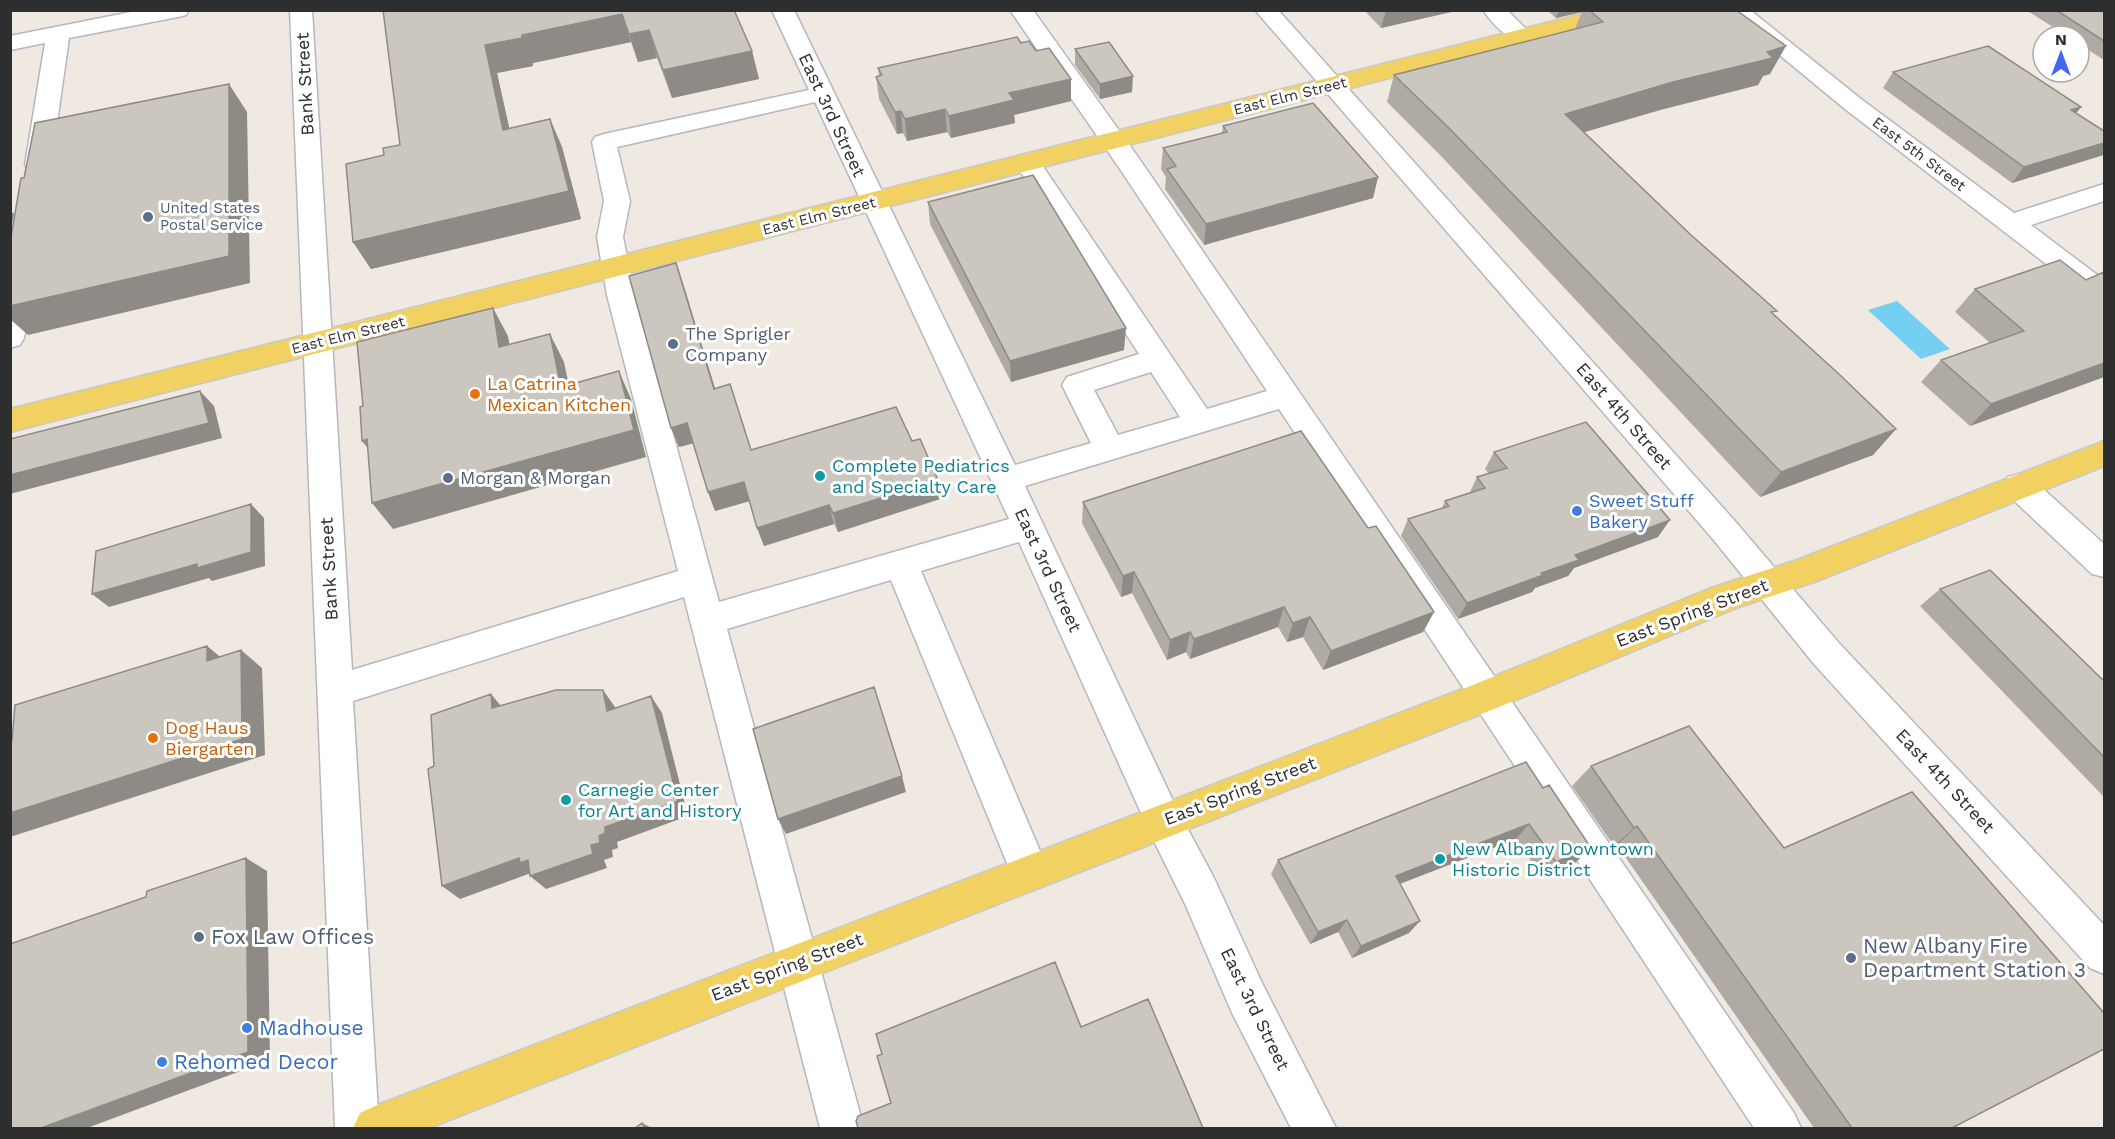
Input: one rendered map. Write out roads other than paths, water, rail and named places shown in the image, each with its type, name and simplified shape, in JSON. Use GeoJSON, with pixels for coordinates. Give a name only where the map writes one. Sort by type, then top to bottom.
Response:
{"type":"FeatureCollection","features":[{"type":"Feature","properties":{"kind":"main road","name":"East Elm Street"},"geometry":{"type":"LineString","coordinates":[[10,421],[1627,10]]}},
{"type":"Feature","properties":{"kind":"main road","name":"East Spring Street"},"geometry":{"type":"LineString","coordinates":[[375,1128],[2104,453]]}},
{"type":"Feature","properties":{"kind":"street"},"geometry":{"type":"LineString","coordinates":[[10,43],[178,10]]}},
{"type":"Feature","properties":{"kind":"street","name":"Bank Street"},"geometry":{"type":"LineString","coordinates":[[301,10],[357,1128]]}},
{"type":"Feature","properties":{"kind":"street","name":"East 3rd Street"},"geometry":{"type":"LineString","coordinates":[[783,10],[1028,526],[1163,820],[1200,892],[1247,998],[1314,1128]]}},
{"type":"Feature","properties":{"kind":"street"},"geometry":{"type":"LineString","coordinates":[[1021,10],[1114,141],[1779,1128]]}},
{"type":"Feature","properties":{"kind":"street","name":"East 4th Street"},"geometry":{"type":"LineString","coordinates":[[1266,10],[1723,529],[1826,653],[2104,954]]}},
{"type":"Feature","properties":{"kind":"street"},"geometry":{"type":"LineString","coordinates":[[1494,10],[1523,37]]}},
{"type":"Feature","properties":{"kind":"street","name":"East 5th Street"},"geometry":{"type":"LineString","coordinates":[[1736,10],[1853,104],[2104,294]]}},
{"type":"Feature","properties":{"kind":"street"},"geometry":{"type":"LineString","coordinates":[[34,188],[57,34]]}},
{"type":"Feature","properties":{"kind":"street"},"geometry":{"type":"LineString","coordinates":[[821,94],[604,142],[617,201],[610,237],[621,295],[800,962],[842,1128]]}},
{"type":"Feature","properties":{"kind":"street"},"geometry":{"type":"LineString","coordinates":[[1027,162],[1200,423]]}},
{"type":"Feature","properties":{"kind":"street"},"geometry":{"type":"LineString","coordinates":[[2010,223],[2104,192]]}},
{"type":"Feature","properties":{"kind":"street"},"geometry":{"type":"LineString","coordinates":[[10,338],[23,258]]}},
{"type":"Feature","properties":{"kind":"street"},"geometry":{"type":"LineString","coordinates":[[1110,450],[1077,386],[1158,359]]}},
{"type":"Feature","properties":{"kind":"street"},"geometry":{"type":"LineString","coordinates":[[1005,480],[1285,396]]}},
{"type":"Feature","properties":{"kind":"street"},"geometry":{"type":"LineString","coordinates":[[2019,486],[2104,564]]}},
{"type":"Feature","properties":{"kind":"street"},"geometry":{"type":"LineString","coordinates":[[708,620],[1028,526]]}},
{"type":"Feature","properties":{"kind":"street"},"geometry":{"type":"LineString","coordinates":[[901,563],[1030,872]]}},
{"type":"Feature","properties":{"kind":"street"},"geometry":{"type":"LineString","coordinates":[[335,691],[697,579]]}},
{"type":"Feature","properties":{"kind":"water"},"geometry":{"type":"Polygon","coordinates":[[[1897,301],[1950,349],[1921,359],[1868,310],[1897,301]]]}},
{"type":"Feature","properties":{"kind":"place","name":"United States Postal Service"},"geometry":{"type":"Point","coordinates":[148,217]}},
{"type":"Feature","properties":{"kind":"place","name":"The Sprigler Company"},"geometry":{"type":"Point","coordinates":[673,344]}},
{"type":"Feature","properties":{"kind":"place","name":"La Catrina Mexican Kitchen"},"geometry":{"type":"Point","coordinates":[475,394]}},
{"type":"Feature","properties":{"kind":"place","name":"Complete Pediatrics and Specialty Care"},"geometry":{"type":"Point","coordinates":[820,476]}},
{"type":"Feature","properties":{"kind":"place","name":"Morgan & Morgan"},"geometry":{"type":"Point","coordinates":[448,478]}},
{"type":"Feature","properties":{"kind":"place","name":"Sweet Stuff Bakery"},"geometry":{"type":"Point","coordinates":[1577,511]}},
{"type":"Feature","properties":{"kind":"place","name":"Dog Haus Biergarten"},"geometry":{"type":"Point","coordinates":[153,738]}},
{"type":"Feature","properties":{"kind":"place","name":"Carnegie Center for Art and History"},"geometry":{"type":"Point","coordinates":[566,800]}},
{"type":"Feature","properties":{"kind":"place","name":"New Albany Downtown Historic District"},"geometry":{"type":"Point","coordinates":[1440,859]}},
{"type":"Feature","properties":{"kind":"place","name":"Fox Law Offices"},"geometry":{"type":"Point","coordinates":[199,937]}},
{"type":"Feature","properties":{"kind":"place","name":"New Albany Fire Department Station 3"},"geometry":{"type":"Point","coordinates":[1851,958]}},
{"type":"Feature","properties":{"kind":"place","name":"Madhouse"},"geometry":{"type":"Point","coordinates":[247,1028]}},
{"type":"Feature","properties":{"kind":"place","name":"Rehomed Decor"},"geometry":{"type":"Point","coordinates":[162,1062]}}]}
